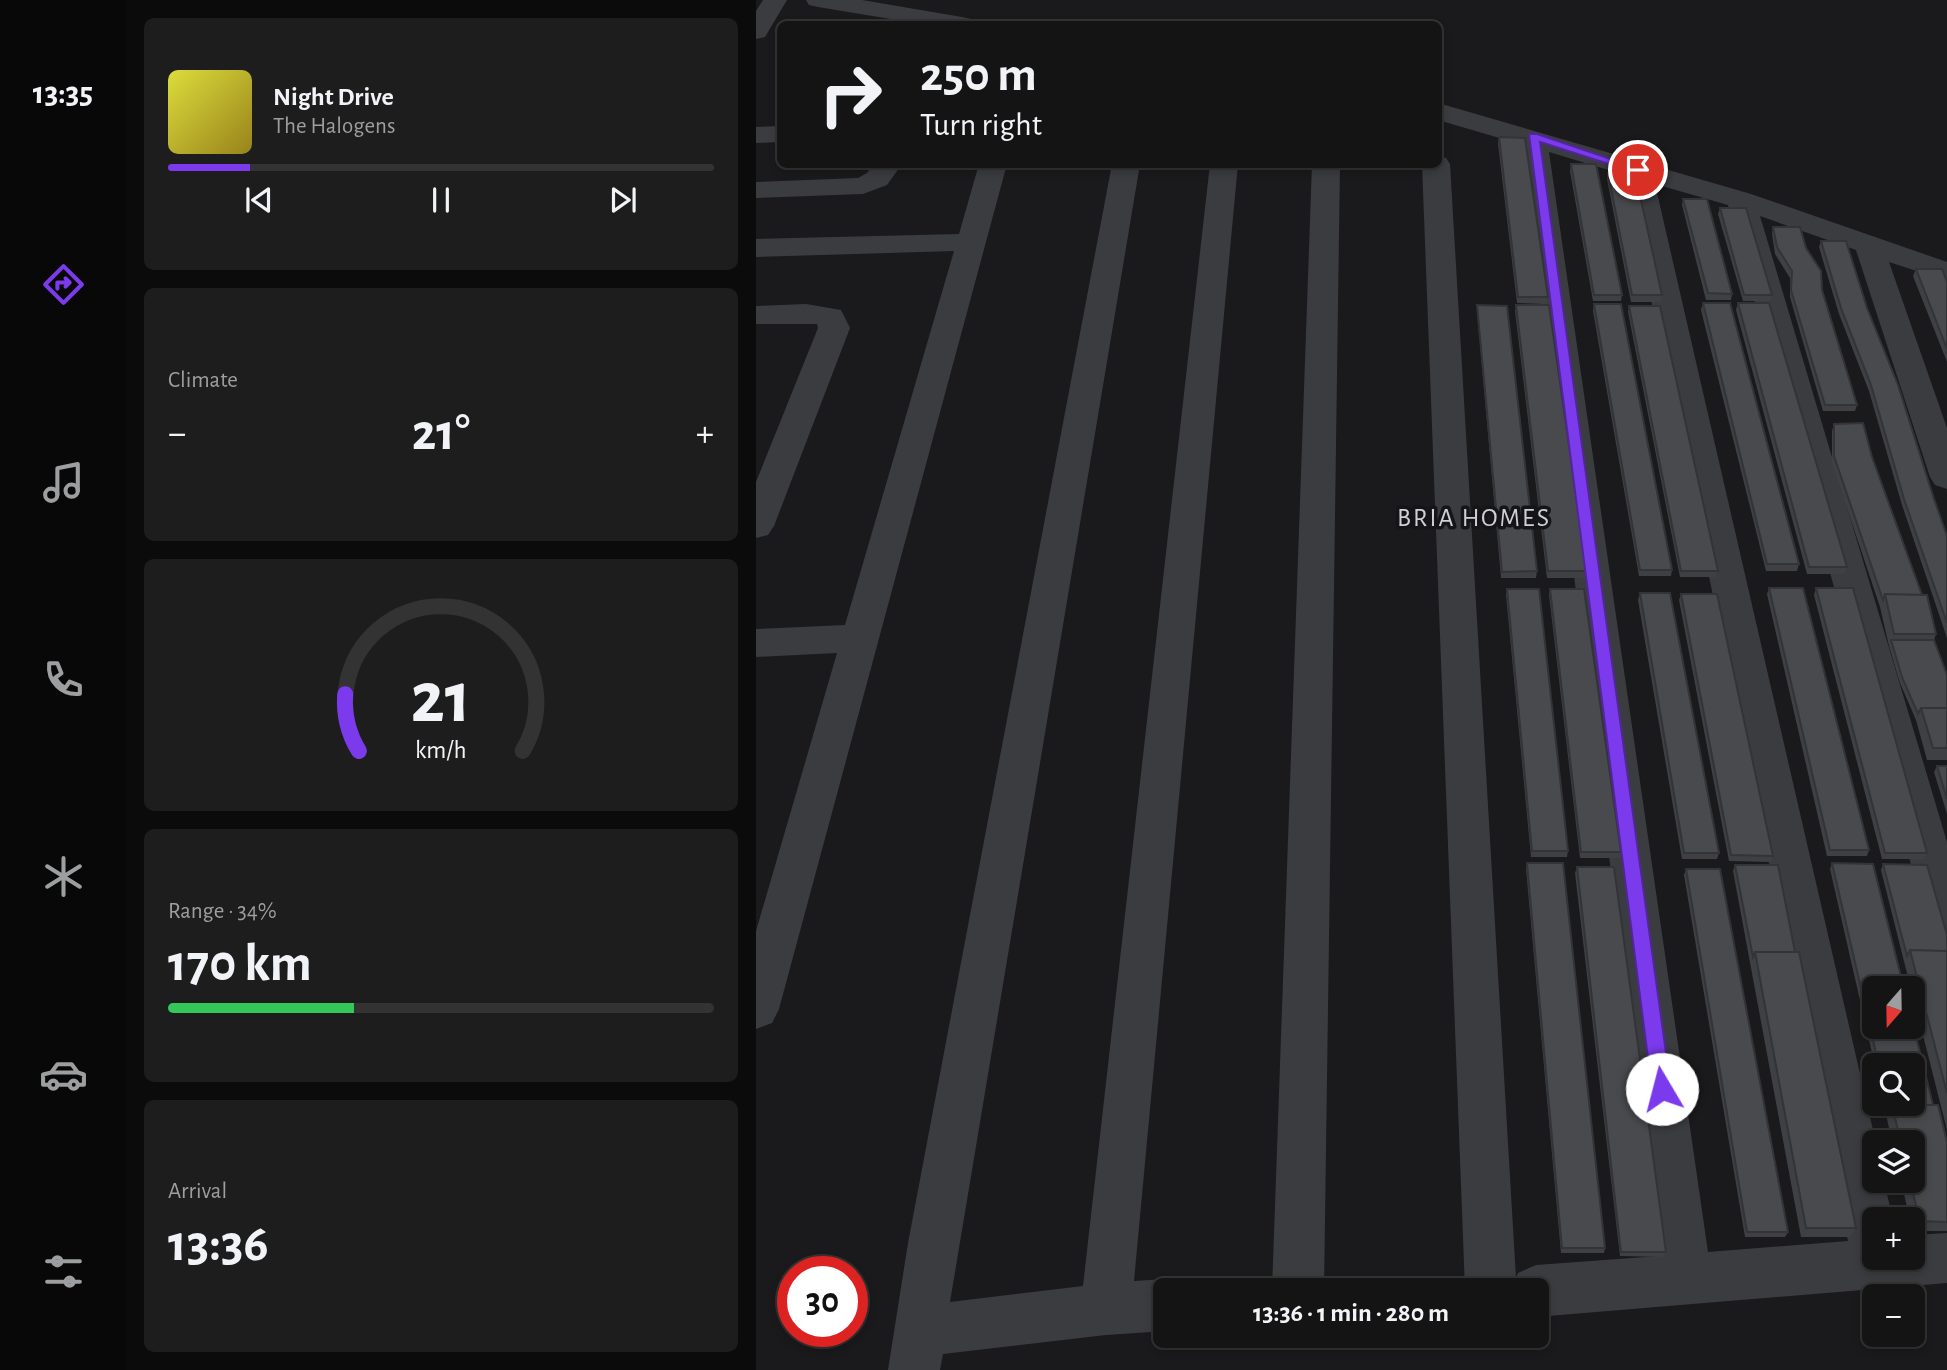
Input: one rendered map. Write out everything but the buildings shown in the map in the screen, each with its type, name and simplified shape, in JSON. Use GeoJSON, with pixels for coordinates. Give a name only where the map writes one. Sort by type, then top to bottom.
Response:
{"type":"FeatureCollection","features":[{"type":"Feature","properties":{"kind":"street"},"geometry":{"type":"LineString","coordinates":[[756,32],[775,0]]}},
{"type":"Feature","properties":{"kind":"street"},"geometry":{"type":"LineString","coordinates":[[818,0],[855,16],[922,21]]}},
{"type":"Feature","properties":{"kind":"street"},"geometry":{"type":"LineString","coordinates":[[1442,112],[1741,200],[1947,272]]}},
{"type":"Feature","properties":{"kind":"street"},"geometry":{"type":"LineString","coordinates":[[756,135],[777,134]]}},
{"type":"Feature","properties":{"kind":"street"},"geometry":{"type":"LineString","coordinates":[[1533,137],[1687,1279]]}},
{"type":"Feature","properties":{"kind":"street"},"geometry":{"type":"LineString","coordinates":[[756,190],[863,186],[877,179],[885,168]]}},
{"type":"Feature","properties":{"kind":"street"},"geometry":{"type":"LineString","coordinates":[[756,1009],[992,168]]}},
{"type":"Feature","properties":{"kind":"street"},"geometry":{"type":"LineString","coordinates":[[1125,168],[933,1243],[917,1350],[1106,1309],[1153,1306]]}},
{"type":"Feature","properties":{"kind":"street"},"geometry":{"type":"LineString","coordinates":[[1106,1309],[1224,168]]}},
{"type":"Feature","properties":{"kind":"street"},"geometry":{"type":"LineString","coordinates":[[1298,1278],[1326,168]]}},
{"type":"Feature","properties":{"kind":"street"},"geometry":{"type":"LineString","coordinates":[[1436,168],[1490,1278]]}},
{"type":"Feature","properties":{"kind":"street"},"geometry":{"type":"LineString","coordinates":[[1638,170],[1866,1207]]}},
{"type":"Feature","properties":{"kind":"street"},"geometry":{"type":"LineString","coordinates":[[1741,200],[1947,915]]}},
{"type":"Feature","properties":{"kind":"street"},"geometry":{"type":"LineString","coordinates":[[756,248],[971,242]]}},
{"type":"Feature","properties":{"kind":"street"},"geometry":{"type":"LineString","coordinates":[[1869,245],[1947,477]]}},
{"type":"Feature","properties":{"kind":"street"},"geometry":{"type":"LineString","coordinates":[[756,315],[806,313],[830,317],[834,328],[756,526]]}},
{"type":"Feature","properties":{"kind":"street"},"geometry":{"type":"LineString","coordinates":[[756,643],[860,638]]}},
{"type":"Feature","properties":{"kind":"street"},"geometry":{"type":"LineString","coordinates":[[1925,1257],[1947,1258]]}},
{"type":"Feature","properties":{"kind":"street"},"geometry":{"type":"LineString","coordinates":[[1549,1289],[1687,1279],[1862,1258]]}},
{"type":"Feature","properties":{"kind":"district","name":"BRIA HOMES"},"geometry":{"type":"Point","coordinates":[1474,518]}},
{"type":"Feature","properties":{"kind":"route"},"geometry":{"type":"LineString","coordinates":[[1638,170],[1533,137],[1662,1089]]}}]}
